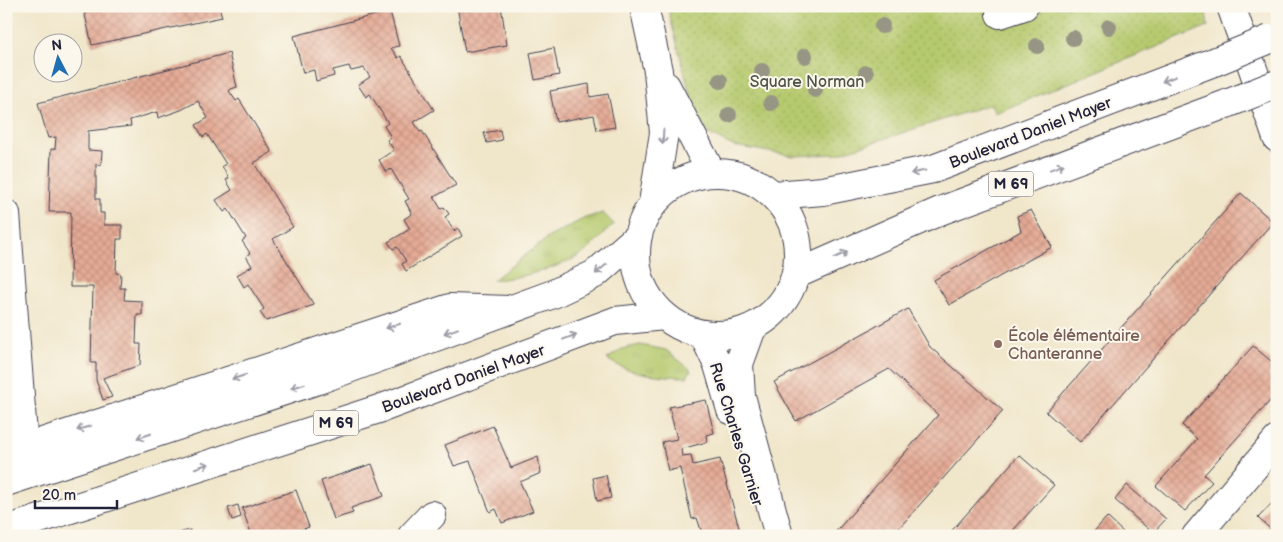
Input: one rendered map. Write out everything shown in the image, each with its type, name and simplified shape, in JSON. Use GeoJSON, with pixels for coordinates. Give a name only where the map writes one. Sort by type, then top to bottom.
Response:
{"type":"FeatureCollection","features":[{"type":"Feature","properties":{"kind":"main road"},"geometry":{"type":"LineString","coordinates":[[644,6],[658,71],[664,133],[653,203]]}},
{"type":"Feature","properties":{"kind":"main road"},"geometry":{"type":"LineString","coordinates":[[1232,9],[1277,138]]}},
{"type":"Feature","properties":{"kind":"main road","name":"Boulevard Daniel Mayer"},"geometry":{"type":"LineString","coordinates":[[774,195],[823,191],[933,170],[1273,38]]}},
{"type":"Feature","properties":{"kind":"main road"},"geometry":{"type":"LineString","coordinates":[[658,71],[711,172]]}},
{"type":"Feature","properties":{"kind":"main road","name":"M 69"},"geometry":{"type":"LineString","coordinates":[[797,274],[940,211],[1277,84]]}},
{"type":"Feature","properties":{"kind":"main road"},"geometry":{"type":"LineString","coordinates":[[711,172],[731,173],[750,179],[774,195],[784,206],[795,227],[800,250],[797,274],[787,297],[771,316],[752,328],[703,334],[682,328],[664,316],[649,300],[640,280],[635,258],[637,237],[643,219],[653,203],[682,180],[711,172]]}},
{"type":"Feature","properties":{"kind":"main road"},"geometry":{"type":"LineString","coordinates":[[6,214],[15,451],[450,308],[509,310]]}},
{"type":"Feature","properties":{"kind":"main road"},"geometry":{"type":"LineString","coordinates":[[6,482],[318,380],[553,294],[595,274],[637,237]]}},
{"type":"Feature","properties":{"kind":"main road","name":"Boulevard Daniel Mayer"},"geometry":{"type":"LineString","coordinates":[[6,530],[385,407],[615,321],[664,316]]}},
{"type":"Feature","properties":{"kind":"main road"},"geometry":{"type":"LineString","coordinates":[[752,328],[739,364],[742,396],[779,536]]}},
{"type":"Feature","properties":{"kind":"main road","name":"Rue Charles Garnier"},"geometry":{"type":"LineString","coordinates":[[703,334],[718,365],[725,387],[766,536]]}},
{"type":"Feature","properties":{"kind":"main road"},"geometry":{"type":"LineString","coordinates":[[1196,536],[1273,451]]}},
{"type":"Feature","properties":{"kind":"main road"},"geometry":{"type":"LineString","coordinates":[[412,536],[432,515]]}},
{"type":"Feature","properties":{"kind":"green space","name":"Square Norman"},"geometry":{"type":"Polygon","coordinates":[[[667,6],[1205,6],[1208,26],[995,113],[991,104],[837,154],[793,156],[733,146],[707,133],[694,109],[667,6]]]}},
{"type":"Feature","properties":{"kind":"green space"},"geometry":{"type":"Polygon","coordinates":[[[603,213],[614,224],[584,253],[559,265],[538,272],[493,280],[549,237],[585,218],[603,213]]]}},
{"type":"Feature","properties":{"kind":"green space"},"geometry":{"type":"Polygon","coordinates":[[[640,345],[666,350],[691,370],[687,377],[656,375],[635,371],[607,359],[622,349],[640,345]]]}},
{"type":"Feature","properties":{"kind":"building"},"geometry":{"type":"Polygon","coordinates":[[[83,6],[219,6],[222,17],[92,45],[83,6]]]}},
{"type":"Feature","properties":{"kind":"building"},"geometry":{"type":"Polygon","coordinates":[[[457,6],[501,6],[507,45],[465,52],[457,6]]]}},
{"type":"Feature","properties":{"kind":"building"},"geometry":{"type":"Polygon","coordinates":[[[390,11],[399,46],[391,48],[398,58],[401,56],[434,110],[414,122],[420,132],[422,131],[456,185],[434,197],[441,209],[444,207],[449,214],[445,217],[454,231],[458,228],[462,236],[406,271],[402,264],[406,261],[397,247],[393,249],[388,242],[410,229],[404,219],[412,214],[405,201],[409,199],[391,169],[386,172],[379,160],[394,150],[387,140],[391,137],[384,126],[388,123],[370,94],[366,97],[358,85],[370,77],[364,68],[351,71],[349,66],[333,70],[334,76],[316,81],[314,70],[303,73],[294,36],[390,11]]]}},
{"type":"Feature","properties":{"kind":"building"},"geometry":{"type":"Polygon","coordinates":[[[554,48],[559,75],[535,80],[530,53],[554,48]]]}},
{"type":"Feature","properties":{"kind":"building"},"geometry":{"type":"Polygon","coordinates":[[[229,53],[237,87],[229,91],[236,101],[239,99],[272,152],[254,163],[293,227],[273,239],[314,305],[266,321],[260,312],[264,309],[248,284],[244,287],[237,275],[252,266],[246,256],[250,253],[242,241],[246,238],[228,209],[224,212],[216,200],[232,190],[226,180],[229,178],[222,166],[226,164],[207,134],[203,137],[196,125],[208,118],[198,101],[181,110],[158,118],[157,112],[130,120],[131,126],[88,131],[88,150],[102,151],[101,165],[96,164],[96,199],[100,199],[100,213],[104,213],[104,225],[122,225],[122,239],[117,239],[116,273],[121,274],[120,288],[125,288],[124,300],[142,301],[142,315],[137,315],[136,344],[141,344],[140,365],[103,378],[112,397],[103,400],[96,380],[96,363],[91,363],[93,287],[70,287],[71,212],[49,212],[51,149],[55,149],[56,137],[48,138],[38,103],[229,53]]]}},
{"type":"Feature","properties":{"kind":"building"},"geometry":{"type":"Polygon","coordinates":[[[589,84],[590,97],[608,94],[615,127],[597,130],[594,115],[556,122],[550,91],[589,84]]]}},
{"type":"Feature","properties":{"kind":"building"},"geometry":{"type":"Polygon","coordinates":[[[500,130],[502,140],[487,143],[484,133],[500,130]]]}},
{"type":"Feature","properties":{"kind":"building"},"geometry":{"type":"Polygon","coordinates":[[[1241,193],[1273,222],[1080,442],[1046,412],[1241,193]]]}},
{"type":"Feature","properties":{"kind":"building"},"geometry":{"type":"Polygon","coordinates":[[[1031,210],[1052,247],[949,305],[934,280],[1021,231],[1017,216],[1031,210]]]}},
{"type":"Feature","properties":{"kind":"building"},"geometry":{"type":"Polygon","coordinates":[[[908,309],[930,347],[1003,411],[892,536],[832,536],[938,415],[889,369],[796,421],[774,382],[908,309]]]}},
{"type":"Feature","properties":{"kind":"building"},"geometry":{"type":"Polygon","coordinates":[[[1253,346],[1277,366],[1277,393],[1204,475],[1212,482],[1185,511],[1156,486],[1197,439],[1182,425],[1253,346]]]}},
{"type":"Feature","properties":{"kind":"building"},"geometry":{"type":"Polygon","coordinates":[[[706,400],[714,433],[706,435],[707,442],[681,449],[682,456],[691,455],[693,465],[720,459],[741,535],[703,536],[697,518],[692,519],[680,468],[668,471],[662,442],[677,439],[669,407],[706,400]]]}},
{"type":"Feature","properties":{"kind":"building"},"geometry":{"type":"Polygon","coordinates":[[[493,426],[511,468],[538,457],[541,473],[520,482],[533,511],[502,523],[496,509],[490,512],[470,461],[454,466],[445,445],[493,426]]]}},
{"type":"Feature","properties":{"kind":"building"},"geometry":{"type":"Polygon","coordinates":[[[1019,455],[1054,485],[1008,536],[947,536],[1019,455]]]}},
{"type":"Feature","properties":{"kind":"building"},"geometry":{"type":"Polygon","coordinates":[[[372,464],[384,496],[351,508],[353,513],[334,519],[321,481],[372,464]]]}},
{"type":"Feature","properties":{"kind":"building"},"geometry":{"type":"Polygon","coordinates":[[[606,475],[611,498],[597,501],[593,478],[606,475]]]}},
{"type":"Feature","properties":{"kind":"building"},"geometry":{"type":"Polygon","coordinates":[[[1127,485],[1166,519],[1153,533],[1115,500],[1127,485]]]}},
{"type":"Feature","properties":{"kind":"building"},"geometry":{"type":"Polygon","coordinates":[[[296,490],[309,527],[284,536],[252,536],[242,508],[296,490]]]}},
{"type":"Feature","properties":{"kind":"building"},"geometry":{"type":"Polygon","coordinates":[[[1273,502],[1277,505],[1276,534],[1258,518],[1273,502]]]}},
{"type":"Feature","properties":{"kind":"building"},"geometry":{"type":"Polygon","coordinates":[[[238,505],[241,517],[232,520],[228,508],[238,505]]]}},
{"type":"Feature","properties":{"kind":"building"},"geometry":{"type":"Polygon","coordinates":[[[1107,517],[1127,536],[1090,536],[1107,517]]]}},
{"type":"Feature","properties":{"kind":"building"},"geometry":{"type":"Polygon","coordinates":[[[190,530],[191,536],[171,536],[171,535],[190,530]]]}},
{"type":"Feature","properties":{"kind":"place","name":"École élémentaire Chanteranne"},"geometry":{"type":"Point","coordinates":[998,344]}}]}
